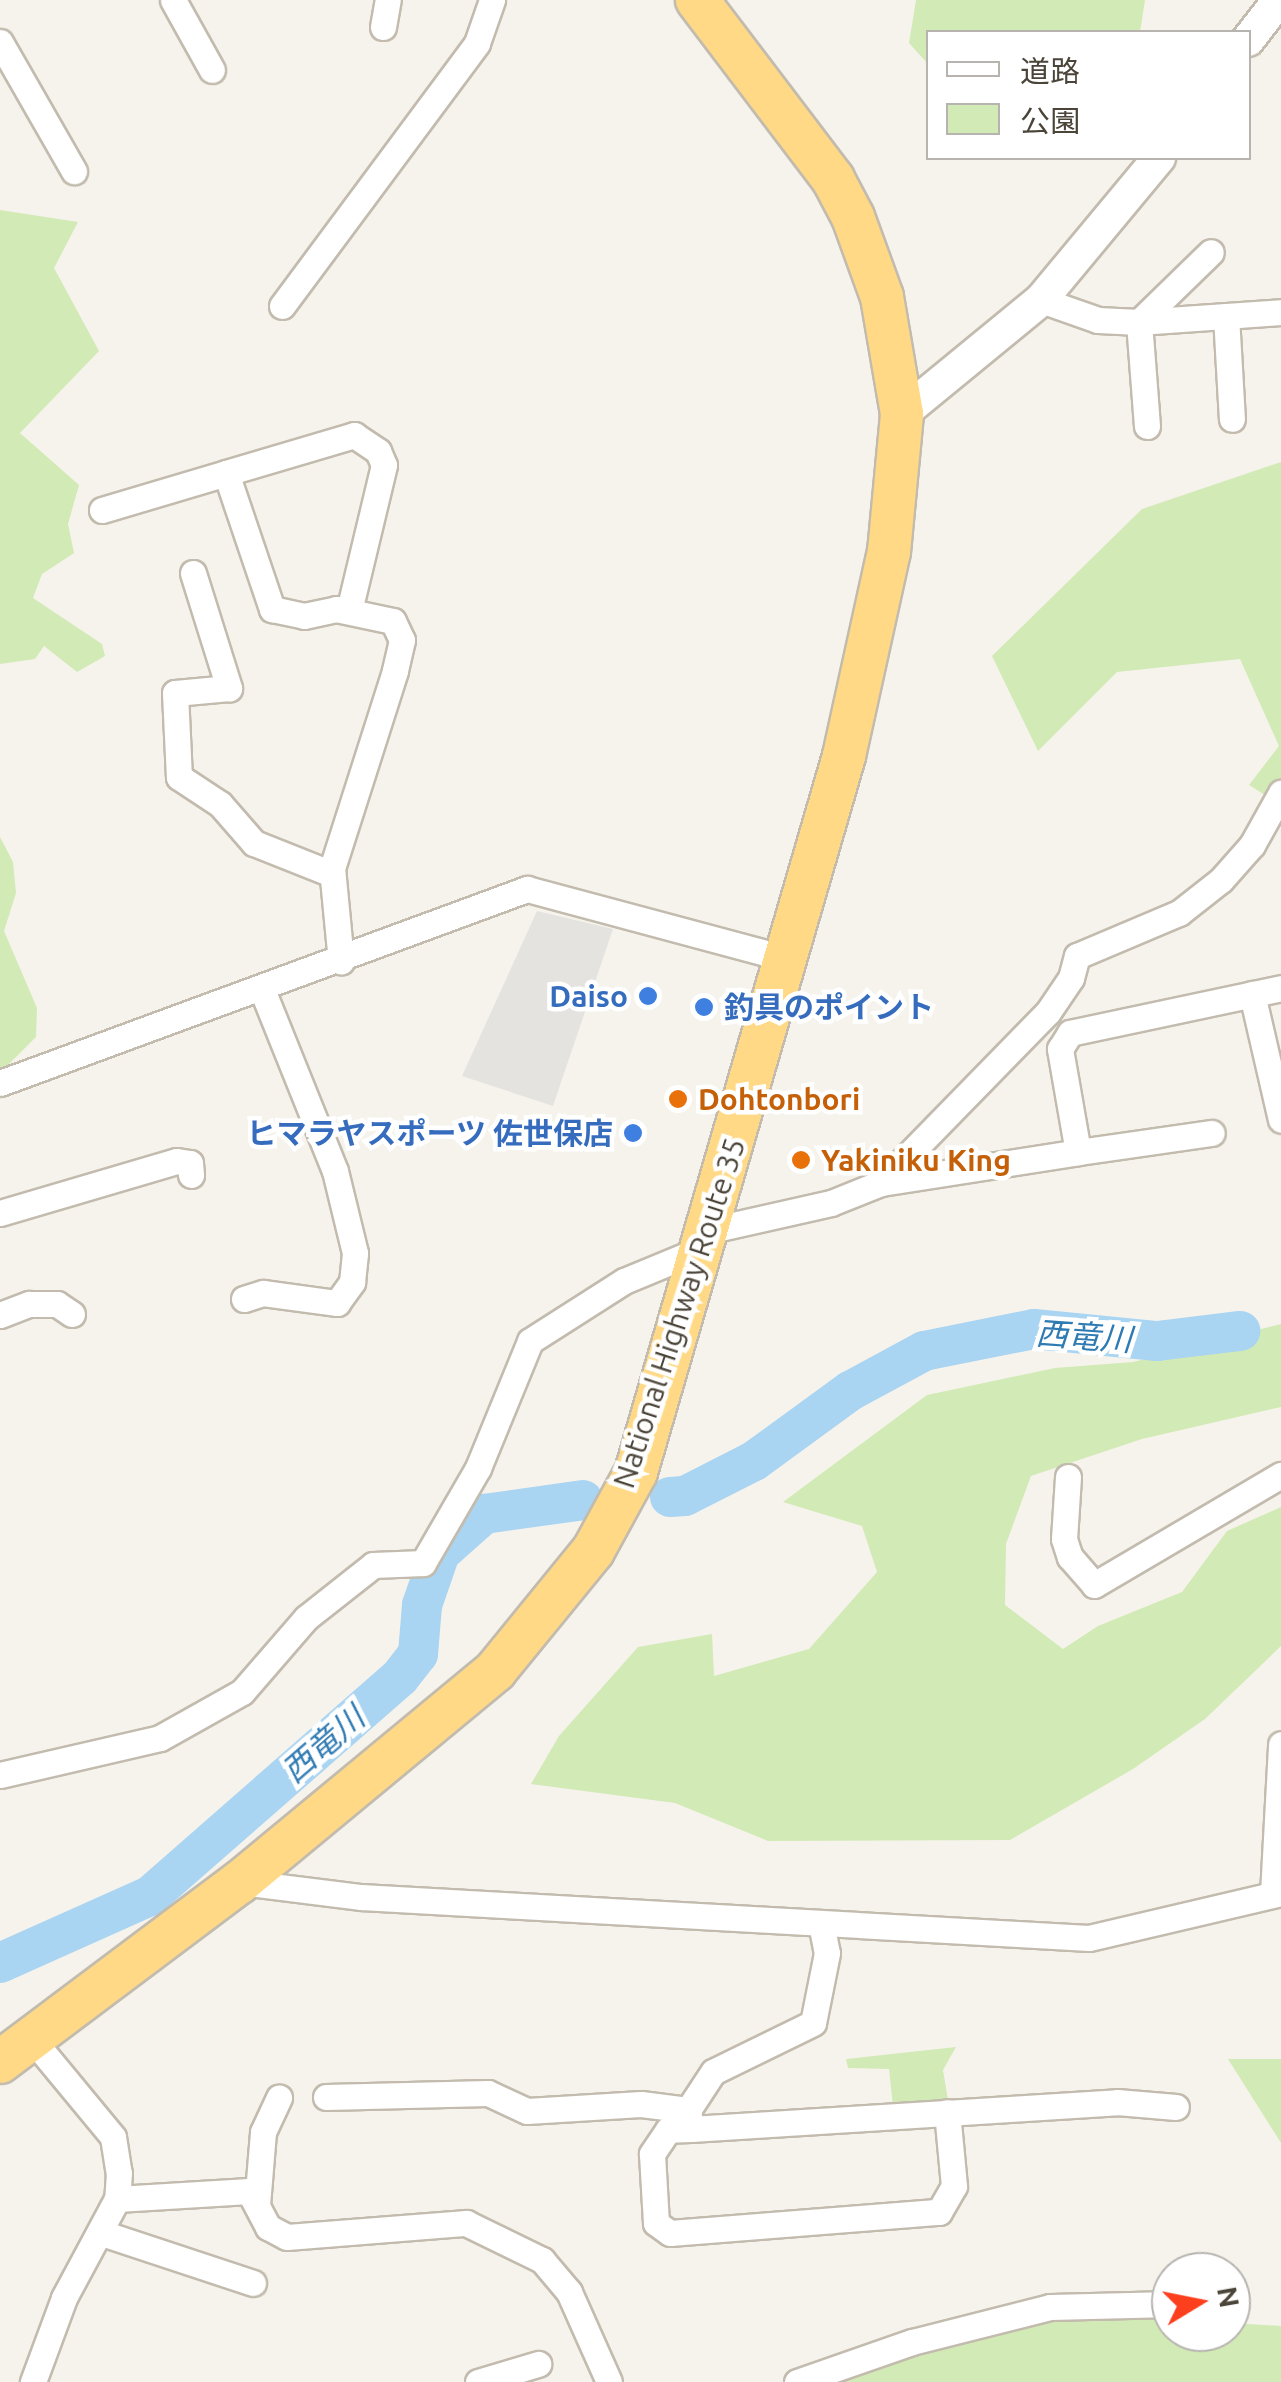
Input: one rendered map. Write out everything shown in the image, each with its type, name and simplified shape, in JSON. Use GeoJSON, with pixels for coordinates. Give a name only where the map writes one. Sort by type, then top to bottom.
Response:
{"type":"FeatureCollection","features":[{"type":"Feature","properties":{"kind":"highway","name":"National Highway Route 35"},"geometry":{"type":"LineString","coordinates":[[9,2054],[240,1882],[495,1671],[593,1551],[636,1472],[708,1239],[844,756],[889,552],[902,414],[882,297],[853,217],[833,179],[696,0]]}},
{"type":"Feature","properties":{"kind":"street"},"geometry":{"type":"LineString","coordinates":[[173,0],[212,70]]}},
{"type":"Feature","properties":{"kind":"street"},"geometry":{"type":"LineString","coordinates":[[382,28],[388,0]]}},
{"type":"Feature","properties":{"kind":"street"},"geometry":{"type":"LineString","coordinates":[[282,306],[478,43],[492,0]]}},
{"type":"Feature","properties":{"kind":"street"},"geometry":{"type":"LineString","coordinates":[[1251,36],[1278,0]]}},
{"type":"Feature","properties":{"kind":"street"},"geometry":{"type":"LineString","coordinates":[[0,42],[74,171]]}},
{"type":"Feature","properties":{"kind":"street"},"geometry":{"type":"LineString","coordinates":[[902,414],[1042,300],[1156,160]]}},
{"type":"Feature","properties":{"kind":"street"},"geometry":{"type":"LineString","coordinates":[[1139,322],[1211,252]]}},
{"type":"Feature","properties":{"kind":"street"},"geometry":{"type":"LineString","coordinates":[[1042,300],[1098,320],[1139,322],[1281,312]]}},
{"type":"Feature","properties":{"kind":"street"},"geometry":{"type":"LineString","coordinates":[[1226,316],[1232,419]]}},
{"type":"Feature","properties":{"kind":"street"},"geometry":{"type":"LineString","coordinates":[[1139,322],[1147,426]]}},
{"type":"Feature","properties":{"kind":"street"},"geometry":{"type":"LineString","coordinates":[[102,510],[354,435],[378,451],[384,465],[349,611]]}},
{"type":"Feature","properties":{"kind":"street"},"geometry":{"type":"LineString","coordinates":[[226,474],[272,609],[304,616],[349,611],[393,621],[402,640],[332,874],[341,962]]}},
{"type":"Feature","properties":{"kind":"street"},"geometry":{"type":"LineString","coordinates":[[193,573],[229,688],[174,693],[179,777],[220,804],[254,844],[332,874]]}},
{"type":"Feature","properties":{"kind":"street"},"geometry":{"type":"LineString","coordinates":[[881,1183],[1048,1012],[1071,978],[1077,956],[1179,913],[1221,880],[1252,845],[1281,793]]}},
{"type":"Feature","properties":{"kind":"street"},"geometry":{"type":"LineString","coordinates":[[0,1083],[341,962],[527,890],[785,958]]}},
{"type":"Feature","properties":{"kind":"street"},"geometry":{"type":"LineString","coordinates":[[1078,1152],[1060,1050],[1070,1033],[1281,988]]}},
{"type":"Feature","properties":{"kind":"street"},"geometry":{"type":"LineString","coordinates":[[244,1299],[264,1293],[337,1303],[352,1282],[354,1254],[335,1171],[262,989]]}},
{"type":"Feature","properties":{"kind":"street"},"geometry":{"type":"LineString","coordinates":[[1252,994],[1281,1120]]}},
{"type":"Feature","properties":{"kind":"street"},"geometry":{"type":"LineString","coordinates":[[0,1775],[160,1738],[242,1692],[306,1618],[373,1565],[424,1563],[478,1468],[530,1341],[624,1281],[708,1239],[881,1183],[1212,1132]]}},
{"type":"Feature","properties":{"kind":"street"},"geometry":{"type":"LineString","coordinates":[[0,1213],[178,1161],[190,1164],[191,1175]]}},
{"type":"Feature","properties":{"kind":"street"},"geometry":{"type":"LineString","coordinates":[[0,1315],[57,1304],[72,1314]]}},
{"type":"Feature","properties":{"kind":"street"},"geometry":{"type":"LineString","coordinates":[[1068,1477],[1064,1539],[1070,1558],[1094,1585],[1281,1476]]}},
{"type":"Feature","properties":{"kind":"street"},"geometry":{"type":"LineString","coordinates":[[240,1882],[311,1894],[822,1928],[1089,1938],[1277,1894],[1281,1744]]}},
{"type":"Feature","properties":{"kind":"street"},"geometry":{"type":"LineString","coordinates":[[822,1928],[827,1953],[813,2023],[712,2072],[690,2119],[668,2130],[652,2154],[656,2222],[670,2234],[939,2212],[954,2186],[948,2112]]}},
{"type":"Feature","properties":{"kind":"street"},"geometry":{"type":"LineString","coordinates":[[9,2054],[113,2137],[116,2198],[102,2233],[64,2298],[34,2382]]}},
{"type":"Feature","properties":{"kind":"street"},"geometry":{"type":"LineString","coordinates":[[326,2097],[488,2093],[527,2111],[640,2104],[690,2119],[948,2112],[1116,2102],[1176,2106]]}},
{"type":"Feature","properties":{"kind":"street"},"geometry":{"type":"LineString","coordinates":[[256,2204],[262,2132],[279,2098]]}},
{"type":"Feature","properties":{"kind":"street"},"geometry":{"type":"LineString","coordinates":[[116,2198],[249,2191],[268,2227],[287,2237],[466,2223],[508,2240],[542,2260],[569,2292],[609,2382]]}},
{"type":"Feature","properties":{"kind":"street"},"geometry":{"type":"LineString","coordinates":[[102,2233],[253,2283]]}},
{"type":"Feature","properties":{"kind":"street"},"geometry":{"type":"LineString","coordinates":[[797,2382],[912,2342],[1050,2307],[1151,2304]]}},
{"type":"Feature","properties":{"kind":"street"},"geometry":{"type":"LineString","coordinates":[[478,2382],[538,2364]]}},
{"type":"Feature","properties":{"kind":"green space"},"geometry":{"type":"Polygon","coordinates":[[[916,0],[1145,0],[1140,30],[926,30],[926,62],[909,43],[916,0]]]}},
{"type":"Feature","properties":{"kind":"green space"},"geometry":{"type":"Polygon","coordinates":[[[0,210],[78,222],[54,268],[99,351],[20,433],[79,485],[68,524],[74,553],[42,574],[33,598],[102,644],[105,656],[77,672],[44,646],[35,659],[0,664],[0,210]]]}},
{"type":"Feature","properties":{"kind":"green space"},"geometry":{"type":"Polygon","coordinates":[[[1281,462],[1281,805],[1249,785],[1279,746],[1240,659],[1117,672],[1038,751],[992,656],[1142,509],[1281,462]]]}},
{"type":"Feature","properties":{"kind":"green space"},"geometry":{"type":"Polygon","coordinates":[[[0,837],[13,862],[16,893],[4,931],[37,1008],[36,1037],[0,1073],[0,837]]]}},
{"type":"Feature","properties":{"kind":"green space"},"geometry":{"type":"Polygon","coordinates":[[[1281,1324],[1281,1407],[1142,1439],[1031,1476],[1006,1544],[1005,1605],[1063,1649],[1098,1626],[1182,1592],[1227,1531],[1281,1507],[1281,1646],[1205,1719],[1133,1769],[1010,1840],[768,1841],[675,1803],[531,1784],[559,1736],[638,1647],[712,1634],[714,1676],[809,1649],[877,1572],[862,1526],[783,1502],[927,1395],[1055,1368],[1133,1362],[1281,1324]]]}},
{"type":"Feature","properties":{"kind":"green space"},"geometry":{"type":"Polygon","coordinates":[[[956,2047],[943,2070],[948,2100],[893,2106],[889,2069],[848,2068],[846,2059],[956,2047]]]}},
{"type":"Feature","properties":{"kind":"green space"},"geometry":{"type":"Polygon","coordinates":[[[1228,2059],[1281,2059],[1281,2143],[1228,2059]]]}},
{"type":"Feature","properties":{"kind":"green space"},"geometry":{"type":"Polygon","coordinates":[[[1017,2309],[1151,2318],[1151,2352],[1251,2352],[1251,2324],[1281,2326],[1281,2382],[813,2382],[967,2343],[1017,2309]]]}},
{"type":"Feature","properties":{"kind":"shaded area"},"geometry":{"type":"Polygon","coordinates":[[[537,911],[613,929],[553,1106],[462,1076],[537,911]]]}},
{"type":"Feature","properties":{"kind":"waterway","name":"西竜川"},"geometry":{"type":"LineString","coordinates":[[670,1497],[685,1496],[754,1461],[850,1391],[924,1351],[1034,1329],[1157,1341],[1240,1331]]}},
{"type":"Feature","properties":{"kind":"waterway","name":"西竜川"},"geometry":{"type":"LineString","coordinates":[[0,1963],[150,1896],[400,1677],[418,1654],[422,1605],[440,1553],[484,1514],[583,1500]]}},
{"type":"Feature","properties":{"kind":"place","name":"Daiso"},"geometry":{"type":"Point","coordinates":[648,996]}},
{"type":"Feature","properties":{"kind":"place","name":"釣具のポイント"},"geometry":{"type":"Point","coordinates":[704,1007]}},
{"type":"Feature","properties":{"kind":"place","name":"Dohtonbori"},"geometry":{"type":"Point","coordinates":[678,1099]}},
{"type":"Feature","properties":{"kind":"place","name":"ヒマラヤスポーツ 佐世保店"},"geometry":{"type":"Point","coordinates":[633,1133]}},
{"type":"Feature","properties":{"kind":"place","name":"Yakiniku King"},"geometry":{"type":"Point","coordinates":[801,1160]}}]}
